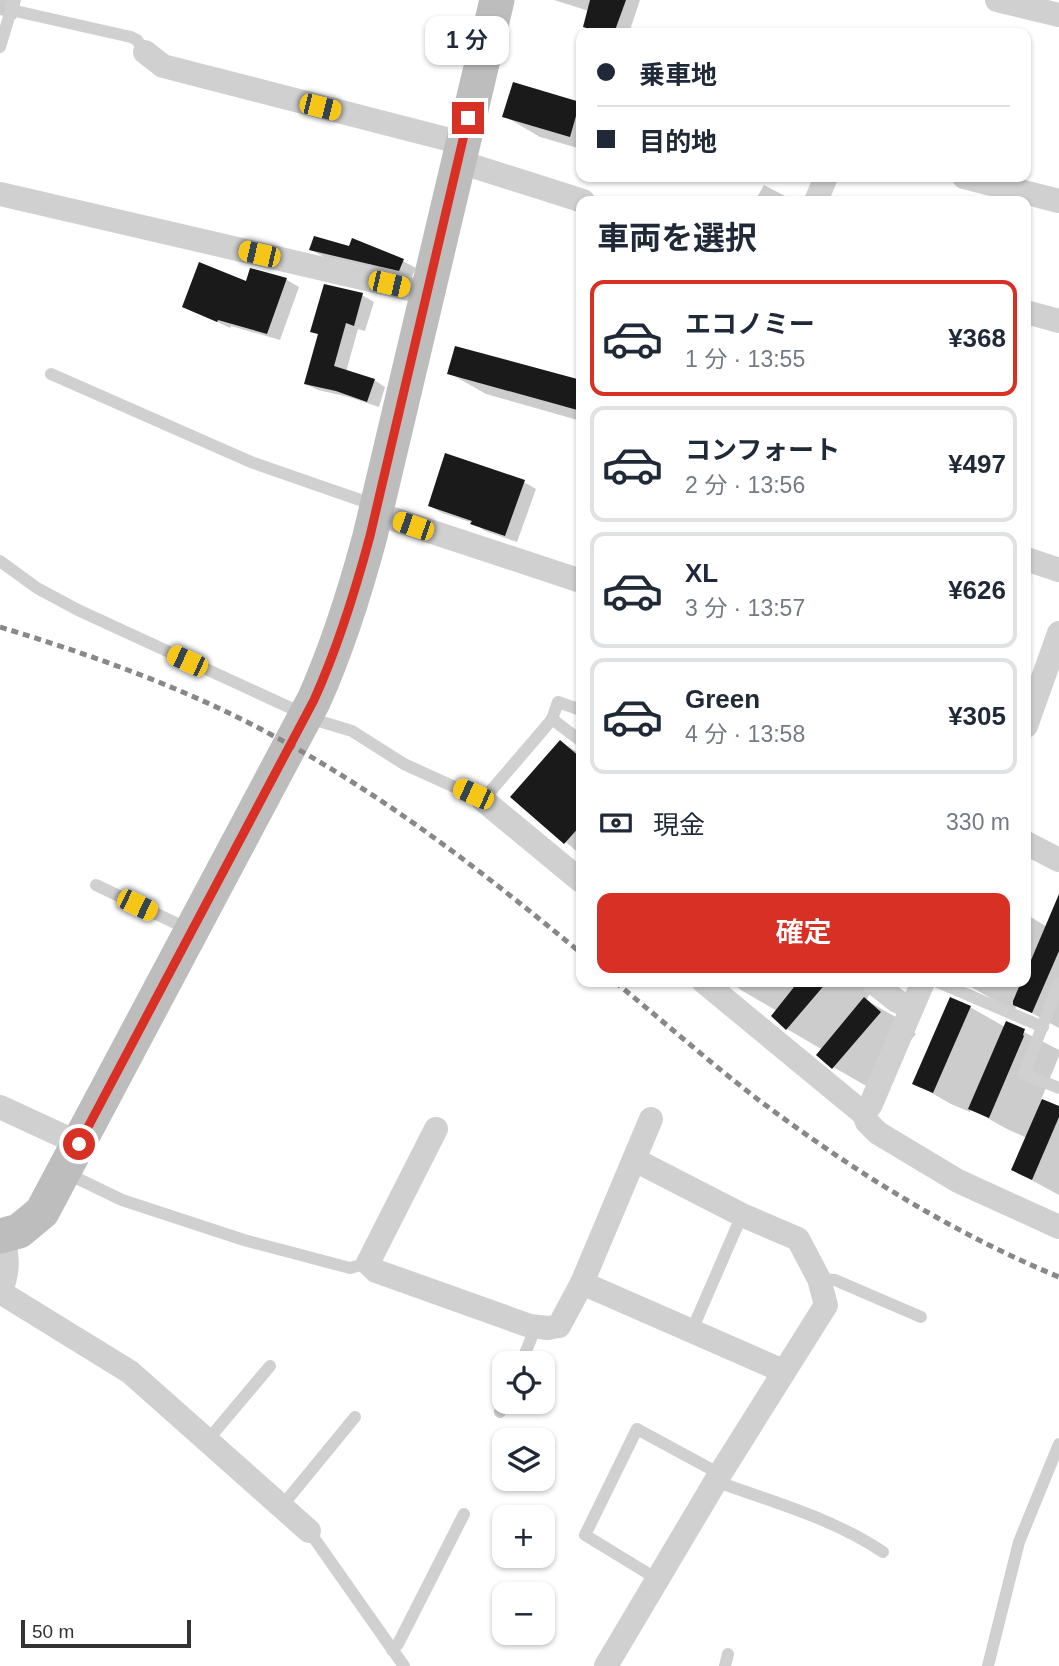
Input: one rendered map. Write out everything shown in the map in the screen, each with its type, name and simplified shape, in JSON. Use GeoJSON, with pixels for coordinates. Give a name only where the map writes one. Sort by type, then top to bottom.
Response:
{"type":"FeatureCollection","features":[{"type":"Feature","properties":{"kind":"street"},"geometry":{"type":"LineString","coordinates":[[309,1531],[130,1372],[0,1292],[6,1280],[8,1266],[1,1236],[19,1231],[42,1212],[330,666],[347,619],[375,513],[496,0]]}},
{"type":"Feature","properties":{"kind":"street"},"geometry":{"type":"LineString","coordinates":[[997,0],[1059,15]]}},
{"type":"Feature","properties":{"kind":"street"},"geometry":{"type":"LineString","coordinates":[[145,52],[163,66],[459,152],[576,198]]}},
{"type":"Feature","properties":{"kind":"street"},"geometry":{"type":"LineString","coordinates":[[984,182],[1059,201]]}},
{"type":"Feature","properties":{"kind":"street"},"geometry":{"type":"LineString","coordinates":[[0,194],[427,293]]}},
{"type":"Feature","properties":{"kind":"street"},"geometry":{"type":"LineString","coordinates":[[1031,314],[1059,321]]}},
{"type":"Feature","properties":{"kind":"street"},"geometry":{"type":"LineString","coordinates":[[375,513],[576,580]]}},
{"type":"Feature","properties":{"kind":"street"},"geometry":{"type":"LineString","coordinates":[[1031,561],[1059,570]]}},
{"type":"Feature","properties":{"kind":"street"},"geometry":{"type":"LineString","coordinates":[[1031,712],[1059,633]]}},
{"type":"Feature","properties":{"kind":"street"},"geometry":{"type":"LineString","coordinates":[[483,800],[576,877]]}},
{"type":"Feature","properties":{"kind":"street"},"geometry":{"type":"LineString","coordinates":[[1031,846],[1059,860]]}},
{"type":"Feature","properties":{"kind":"street"},"geometry":{"type":"LineString","coordinates":[[710,987],[864,1114],[867,1122],[878,1133],[958,1181],[1059,1227]]}},
{"type":"Feature","properties":{"kind":"street"},"geometry":{"type":"LineString","coordinates":[[879,987],[897,1001],[912,1008]]}},
{"type":"Feature","properties":{"kind":"street"},"geometry":{"type":"LineString","coordinates":[[864,1114],[872,1104],[921,987]]}},
{"type":"Feature","properties":{"kind":"street"},"geometry":{"type":"LineString","coordinates":[[0,1107],[72,1158]]}},
{"type":"Feature","properties":{"kind":"street"},"geometry":{"type":"LineString","coordinates":[[436,1129],[368,1263],[376,1271],[530,1326],[548,1328],[559,1326],[582,1283],[651,1119]]}},
{"type":"Feature","properties":{"kind":"street"},"geometry":{"type":"LineString","coordinates":[[606,1666],[717,1477],[826,1305],[819,1279],[798,1240],[742,1215],[635,1160]]}},
{"type":"Feature","properties":{"kind":"street"},"geometry":{"type":"LineString","coordinates":[[582,1283],[783,1371]]}},
{"type":"Feature","properties":{"kind":"lane"},"geometry":{"type":"LineString","coordinates":[[0,47],[12,5],[131,37],[137,40],[145,52]]}},
{"type":"Feature","properties":{"kind":"lane"},"geometry":{"type":"LineString","coordinates":[[51,374],[251,462],[363,501],[375,513]]}},
{"type":"Feature","properties":{"kind":"lane"},"geometry":{"type":"LineString","coordinates":[[0,561],[37,588],[78,610],[319,721],[352,731],[404,764],[483,800],[552,719],[558,702],[576,708]]}},
{"type":"Feature","properties":{"kind":"lane"},"geometry":{"type":"LineString","coordinates":[[552,719],[576,737]]}},
{"type":"Feature","properties":{"kind":"lane"},"geometry":{"type":"LineString","coordinates":[[96,885],[192,931]]}},
{"type":"Feature","properties":{"kind":"lane"},"geometry":{"type":"LineString","coordinates":[[1059,983],[1024,1074],[1059,1088]]}},
{"type":"Feature","properties":{"kind":"lane"},"geometry":{"type":"LineString","coordinates":[[950,987],[1043,1027]]}},
{"type":"Feature","properties":{"kind":"lane"},"geometry":{"type":"LineString","coordinates":[[72,1158],[122,1200],[244,1240],[349,1268],[368,1263]]}},
{"type":"Feature","properties":{"kind":"lane"},"geometry":{"type":"LineString","coordinates":[[692,1330],[742,1215]]}},
{"type":"Feature","properties":{"kind":"lane"},"geometry":{"type":"LineString","coordinates":[[819,1279],[835,1280],[921,1317]]}},
{"type":"Feature","properties":{"kind":"lane"},"geometry":{"type":"LineString","coordinates":[[526,1351],[531,1339],[530,1326]]}},
{"type":"Feature","properties":{"kind":"lane"},"geometry":{"type":"LineString","coordinates":[[207,1441],[270,1366]]}},
{"type":"Feature","properties":{"kind":"lane"},"geometry":{"type":"LineString","coordinates":[[282,1506],[355,1417]]}},
{"type":"Feature","properties":{"kind":"lane"},"geometry":{"type":"LineString","coordinates":[[657,1579],[585,1535],[636,1429],[717,1477],[831,1522],[883,1552]]}},
{"type":"Feature","properties":{"kind":"lane"},"geometry":{"type":"LineString","coordinates":[[988,1666],[1019,1542],[1059,1444]]}},
{"type":"Feature","properties":{"kind":"lane"},"geometry":{"type":"LineString","coordinates":[[391,1650],[398,1644],[464,1514]]}},
{"type":"Feature","properties":{"kind":"lane"},"geometry":{"type":"LineString","coordinates":[[309,1531],[404,1666]]}},
{"type":"Feature","properties":{"kind":"building"},"geometry":{"type":"Polygon","coordinates":[[[590,0],[626,0],[616,28],[583,27],[590,0]]]}},
{"type":"Feature","properties":{"kind":"building"},"geometry":{"type":"Polygon","coordinates":[[[513,82],[576,101],[576,116],[570,137],[502,117],[513,82]]]}},
{"type":"Feature","properties":{"kind":"building"},"geometry":{"type":"Polygon","coordinates":[[[314,236],[349,246],[352,238],[404,259],[399,271],[309,250],[314,236]]]}},
{"type":"Feature","properties":{"kind":"building"},"geometry":{"type":"Polygon","coordinates":[[[199,262],[246,281],[250,268],[287,278],[267,334],[218,320],[217,322],[182,307],[199,262]]]}},
{"type":"Feature","properties":{"kind":"building"},"geometry":{"type":"Polygon","coordinates":[[[324,284],[363,293],[354,326],[346,323],[334,366],[375,379],[367,402],[304,384],[318,334],[310,332],[324,284]]]}},
{"type":"Feature","properties":{"kind":"building"},"geometry":{"type":"Polygon","coordinates":[[[455,346],[576,379],[576,410],[447,374],[455,346]]]}},
{"type":"Feature","properties":{"kind":"building"},"geometry":{"type":"Polygon","coordinates":[[[445,453],[525,480],[505,536],[428,506],[445,453]]]}},
{"type":"Feature","properties":{"kind":"building"},"geometry":{"type":"Polygon","coordinates":[[[560,740],[576,754],[576,831],[564,844],[510,797],[560,740]]]}},
{"type":"Feature","properties":{"kind":"building"},"geometry":{"type":"Polygon","coordinates":[[[1059,894],[1059,951],[1032,1013],[1013,1005],[1019,987],[1031,987],[1031,960],[1059,894]]]}},
{"type":"Feature","properties":{"kind":"building"},"geometry":{"type":"Polygon","coordinates":[[[794,987],[823,987],[786,1030],[771,1016],[794,987]]]}},
{"type":"Feature","properties":{"kind":"building"},"geometry":{"type":"Polygon","coordinates":[[[864,997],[881,1012],[832,1069],[816,1055],[864,997]]]}},
{"type":"Feature","properties":{"kind":"building"},"geometry":{"type":"Polygon","coordinates":[[[950,997],[971,1006],[933,1093],[912,1084],[950,997]]]}},
{"type":"Feature","properties":{"kind":"building"},"geometry":{"type":"Polygon","coordinates":[[[1006,1021],[1025,1029],[1024,1036],[989,1118],[968,1109],[1006,1021]]]}},
{"type":"Feature","properties":{"kind":"building"},"geometry":{"type":"Polygon","coordinates":[[[1042,1099],[1059,1106],[1059,1117],[1032,1180],[1011,1170],[1042,1099]]]}},
{"type":"Feature","properties":{"kind":"railway"},"geometry":{"type":"LineString","coordinates":[[0,627],[171,687],[238,717],[312,757],[431,836],[576,949]]}},
{"type":"Feature","properties":{"kind":"railway"},"geometry":{"type":"LineString","coordinates":[[621,987],[745,1089],[854,1167],[954,1227],[1059,1277]]}},
{"type":"Feature","properties":{"kind":"route"},"geometry":{"type":"LineString","coordinates":[[79,1144],[330,666],[356,591],[370,536],[468,118]]}}]}
